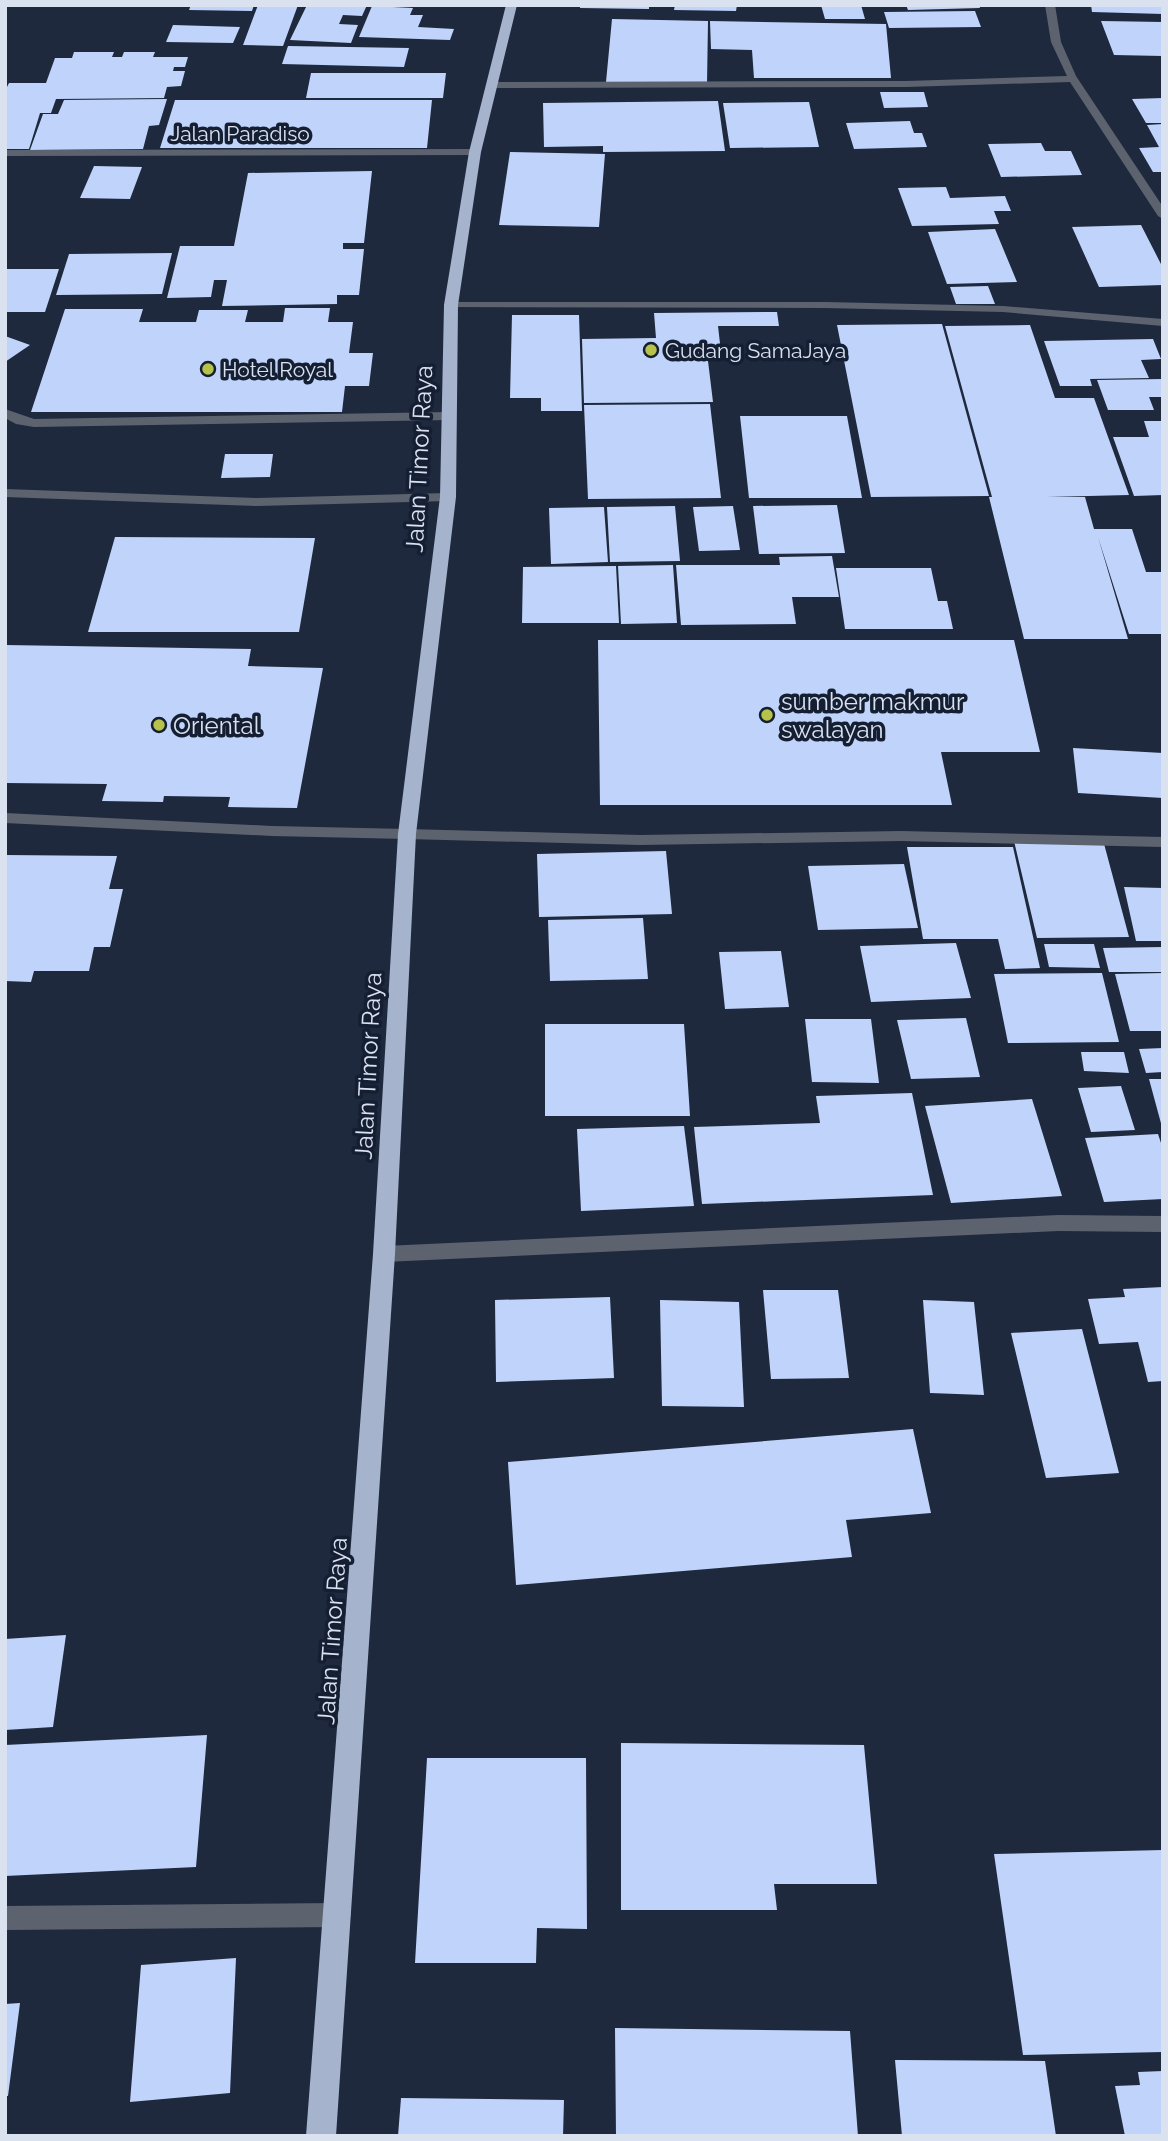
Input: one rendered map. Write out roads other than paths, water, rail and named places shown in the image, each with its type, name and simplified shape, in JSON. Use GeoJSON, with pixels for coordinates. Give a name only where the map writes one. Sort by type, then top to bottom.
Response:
{"type":"FeatureCollection","features":[{"type":"Feature","properties":{"kind":"highway","name":"Jalan Timor Raya"},"geometry":{"type":"LineString","coordinates":[[321,2136],[339,1915],[384,1255],[407,835],[448,497],[451,305],[475,152],[512,5]]}},
{"type":"Feature","properties":{"kind":"street"},"geometry":{"type":"LineString","coordinates":[[1051,5],[1050,19],[1058,48],[1073,79],[1163,216]]}},
{"type":"Feature","properties":{"kind":"street"},"geometry":{"type":"LineString","coordinates":[[491,85],[906,84],[1073,79]]}},
{"type":"Feature","properties":{"kind":"street","name":"Jalan Paradiso"},"geometry":{"type":"LineString","coordinates":[[5,153],[475,152]]}},
{"type":"Feature","properties":{"kind":"street"},"geometry":{"type":"LineString","coordinates":[[451,305],[825,305],[1003,309],[1163,323]]}},
{"type":"Feature","properties":{"kind":"street"},"geometry":{"type":"LineString","coordinates":[[5,413],[20,421],[34,423],[450,416]]}},
{"type":"Feature","properties":{"kind":"street"},"geometry":{"type":"LineString","coordinates":[[5,493],[257,502],[448,497]]}},
{"type":"Feature","properties":{"kind":"street"},"geometry":{"type":"LineString","coordinates":[[5,818],[272,831],[640,840],[901,836],[1163,842]]}},
{"type":"Feature","properties":{"kind":"street"},"geometry":{"type":"LineString","coordinates":[[384,1255],[1058,1223],[1163,1224]]}},
{"type":"Feature","properties":{"kind":"street"},"geometry":{"type":"LineString","coordinates":[[5,1918],[339,1915]]}},
{"type":"Feature","properties":{"kind":"place","name":"Gudang SamaJaya"},"geometry":{"type":"Point","coordinates":[651,350]}},
{"type":"Feature","properties":{"kind":"place","name":"Hotel Royal"},"geometry":{"type":"Point","coordinates":[208,369]}},
{"type":"Feature","properties":{"kind":"place","name":"sumber makmur swalayan"},"geometry":{"type":"Point","coordinates":[767,715]}},
{"type":"Feature","properties":{"kind":"place","name":"Oriental"},"geometry":{"type":"Point","coordinates":[159,725]}}]}
